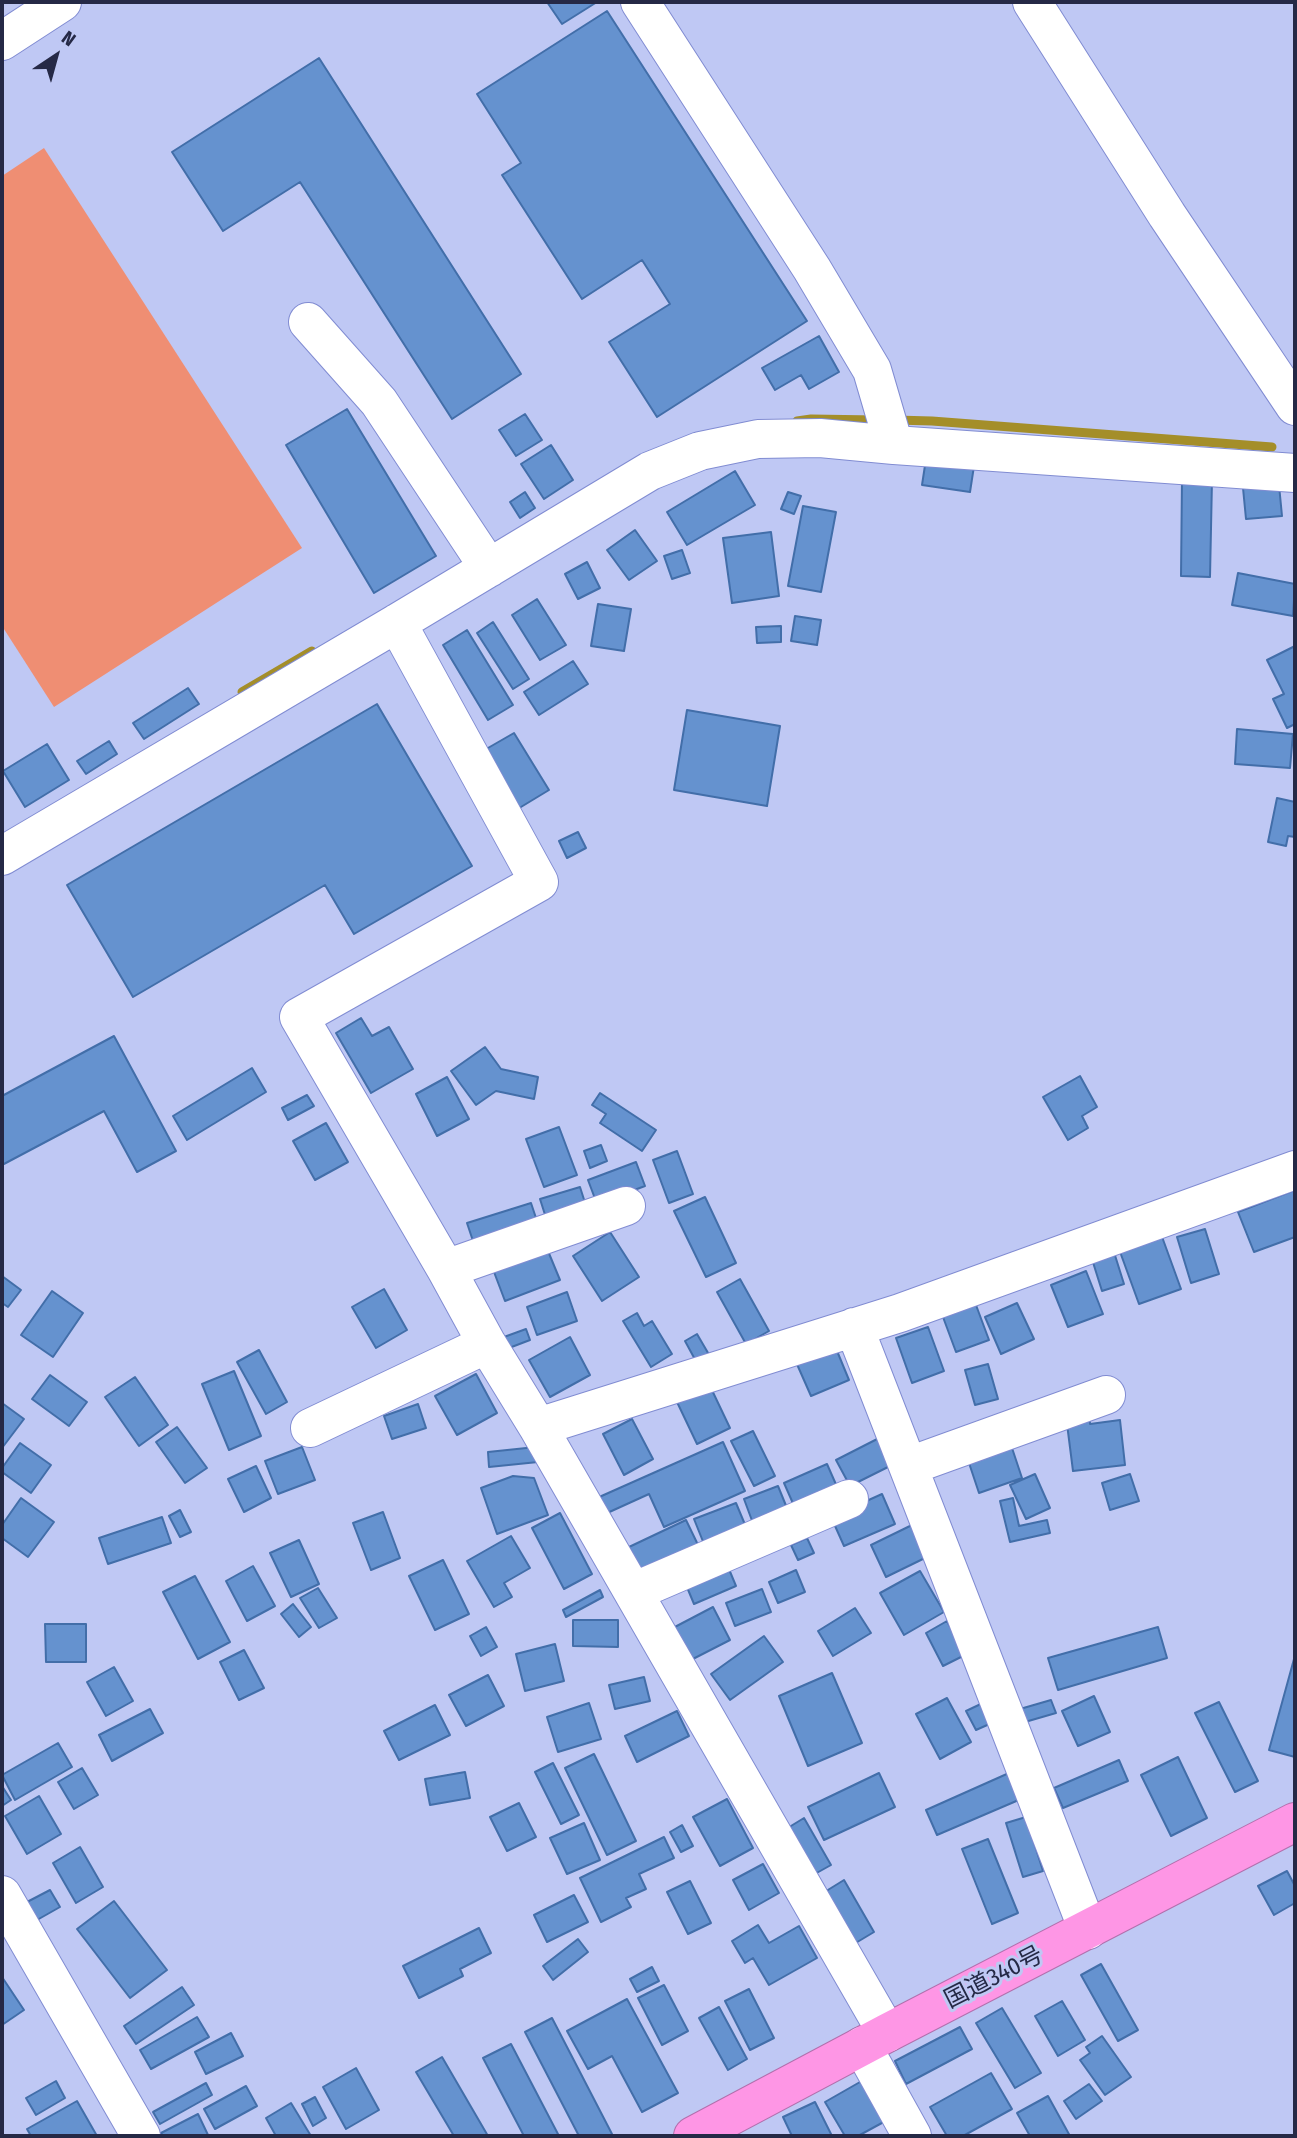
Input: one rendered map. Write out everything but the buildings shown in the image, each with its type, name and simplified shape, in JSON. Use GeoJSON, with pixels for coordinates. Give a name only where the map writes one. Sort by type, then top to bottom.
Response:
{"type":"FeatureCollection","features":[{"type":"Feature","properties":{"kind":"highway","name":"国道340号"},"geometry":{"type":"LineString","coordinates":[[694,2136],[1295,1822]]}},
{"type":"Feature","properties":{"kind":"street"},"geometry":{"type":"LineString","coordinates":[[2,41],[62,2]]}},
{"type":"Feature","properties":{"kind":"street"},"geometry":{"type":"LineString","coordinates":[[640,2],[818,280],[872,370],[893,442]]}},
{"type":"Feature","properties":{"kind":"street"},"geometry":{"type":"LineString","coordinates":[[1032,2],[1167,215],[1295,406]]}},
{"type":"Feature","properties":{"kind":"street"},"geometry":{"type":"LineString","coordinates":[[308,322],[379,402],[483,557]]}},
{"type":"Feature","properties":{"kind":"street"},"geometry":{"type":"LineString","coordinates":[[2,856],[397,624],[483,557],[650,471],[700,451],[758,439],[820,438],[1295,473]]}},
{"type":"Feature","properties":{"kind":"street"},"geometry":{"type":"LineString","coordinates":[[397,624],[539,883],[299,1017],[633,1592],[875,2040],[912,2136]]}},
{"type":"Feature","properties":{"kind":"street"},"geometry":{"type":"LineString","coordinates":[[538,1427],[926,1303],[1295,1170]]}},
{"type":"Feature","properties":{"kind":"street"},"geometry":{"type":"LineString","coordinates":[[446,1269],[626,1206]]}},
{"type":"Feature","properties":{"kind":"street"},"geometry":{"type":"LineString","coordinates":[[854,1327],[1088,1930]]}},
{"type":"Feature","properties":{"kind":"street"},"geometry":{"type":"LineString","coordinates":[[310,1428],[487,1344]]}},
{"type":"Feature","properties":{"kind":"street"},"geometry":{"type":"LineString","coordinates":[[909,1466],[1106,1395]]}},
{"type":"Feature","properties":{"kind":"street"},"geometry":{"type":"LineString","coordinates":[[633,1592],[849,1499]]}},
{"type":"Feature","properties":{"kind":"street"},"geometry":{"type":"LineString","coordinates":[[2,1895],[141,2136]]}},
{"type":"Feature","properties":{"kind":"shaded area"},"geometry":{"type":"Polygon","coordinates":[[[44,148],[302,548],[54,707],[2,626],[2,176],[44,148]]]}},
{"type":"Feature","properties":{"kind":"waterway"},"geometry":{"type":"LineString","coordinates":[[797,421],[877,420]]}},
{"type":"Feature","properties":{"kind":"waterway"},"geometry":{"type":"LineString","coordinates":[[895,420],[1272,447]]}},
{"type":"Feature","properties":{"kind":"waterway"},"geometry":{"type":"LineString","coordinates":[[242,692],[312,651]]}}]}
